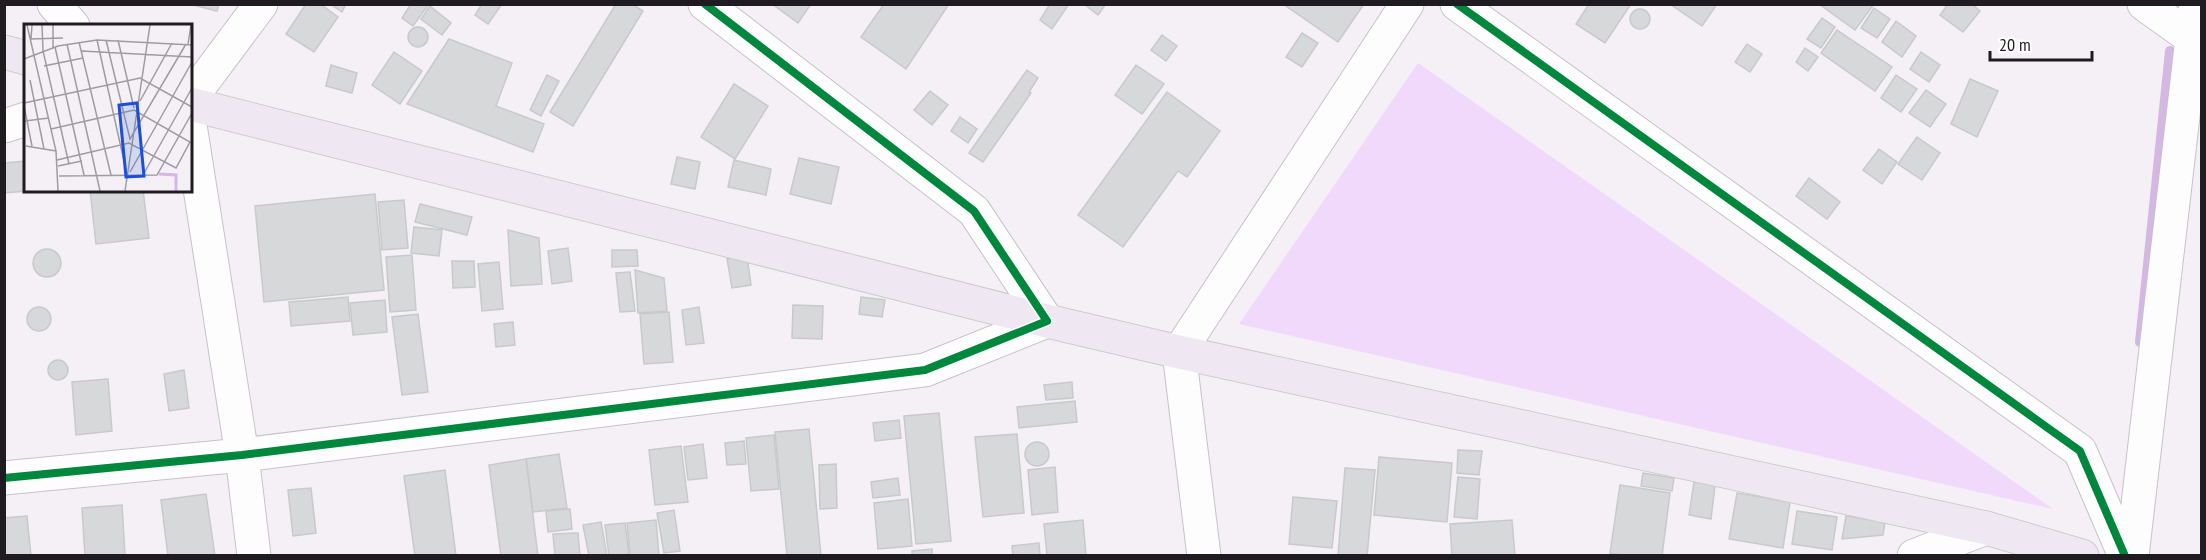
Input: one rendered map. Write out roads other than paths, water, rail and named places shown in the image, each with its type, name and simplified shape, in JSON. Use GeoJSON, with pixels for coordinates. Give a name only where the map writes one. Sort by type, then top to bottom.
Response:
{"type":"FeatureCollection","features":[{"type":"Feature","properties":{"kind":"main road"},"geometry":{"type":"LineString","coordinates":[[4,52],[24,57]]}},
{"type":"Feature","properties":{"kind":"main road"},"geometry":{"type":"LineString","coordinates":[[192,105],[1047,321],[1179,352],[1986,528],[2082,555]]}},
{"type":"Feature","properties":{"kind":"street"},"geometry":{"type":"LineString","coordinates":[[54,4],[71,24]]}},
{"type":"Feature","properties":{"kind":"street"},"geometry":{"type":"LineString","coordinates":[[192,96],[261,4]]}},
{"type":"Feature","properties":{"kind":"street"},"geometry":{"type":"LineString","coordinates":[[4,477],[242,455],[925,370],[1047,321],[974,211],[705,4]]}},
{"type":"Feature","properties":{"kind":"street"},"geometry":{"type":"LineString","coordinates":[[1204,555],[1179,352],[1407,4]]}},
{"type":"Feature","properties":{"kind":"street"},"geometry":{"type":"LineString","coordinates":[[1457,4],[2080,452],[2125,555]]}},
{"type":"Feature","properties":{"kind":"street"},"geometry":{"type":"LineString","coordinates":[[2144,4],[2193,39]]}},
{"type":"Feature","properties":{"kind":"street"},"geometry":{"type":"LineString","coordinates":[[2132,555],[2196,4]]}},
{"type":"Feature","properties":{"kind":"street"},"geometry":{"type":"LineString","coordinates":[[4,126],[24,120]]}},
{"type":"Feature","properties":{"kind":"street"},"geometry":{"type":"LineString","coordinates":[[192,138],[242,455],[254,555]]}},
{"type":"Feature","properties":{"kind":"street"},"geometry":{"type":"LineString","coordinates":[[1914,555],[1986,528]]}},
{"type":"Feature","properties":{"kind":"waterway"},"geometry":{"type":"LineString","coordinates":[[2140,342],[2170,51]]}}]}
